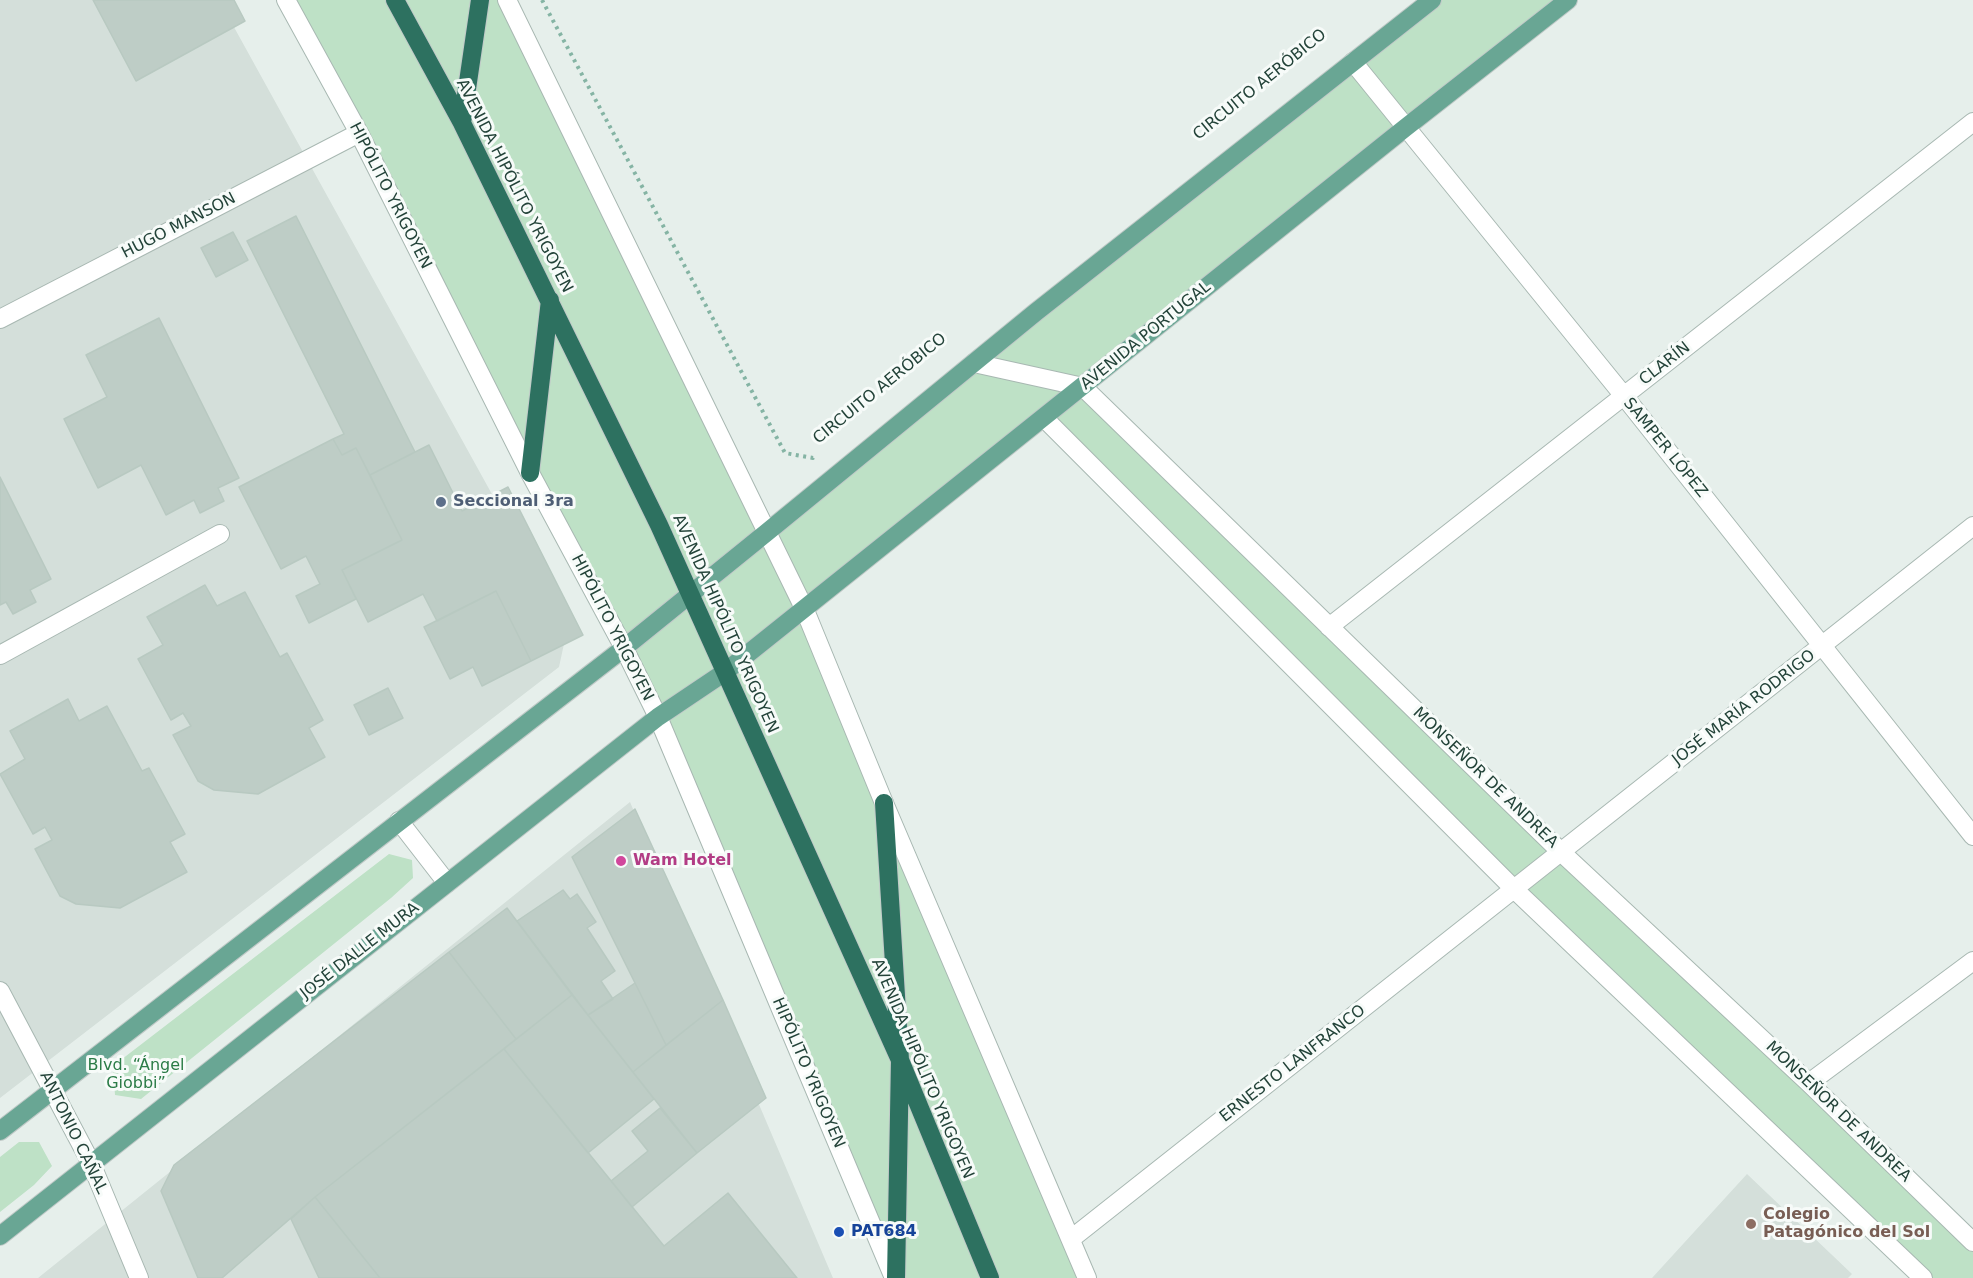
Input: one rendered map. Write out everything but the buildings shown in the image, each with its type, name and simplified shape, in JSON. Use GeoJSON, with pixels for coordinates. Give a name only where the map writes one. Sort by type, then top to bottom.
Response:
{"type":"FeatureCollection","features":[{"type":"Feature","properties":{"kind":"highway","name":"AVENIDA HIPÓLITO YRIGOYEN"},"geometry":{"type":"LineString","coordinates":[[395,0],[462,123],[691,593],[900,1060],[990,1278]]}},
{"type":"Feature","properties":{"kind":"highway"},"geometry":{"type":"LineString","coordinates":[[462,123],[480,0]]}},
{"type":"Feature","properties":{"kind":"highway"},"geometry":{"type":"LineString","coordinates":[[530,473],[550,300]]}},
{"type":"Feature","properties":{"kind":"highway"},"geometry":{"type":"LineString","coordinates":[[884,803],[900,1060],[895,1278]]}},
{"type":"Feature","properties":{"kind":"main road"},"geometry":{"type":"LineString","coordinates":[[0,1131],[624,648],[1036,312],[1432,0]]}},
{"type":"Feature","properties":{"kind":"main road","name":"AVENIDA PORTUGAL"},"geometry":{"type":"LineString","coordinates":[[725,672],[1568,0]]}},
{"type":"Feature","properties":{"kind":"main road","name":"JOSÉ DALLE MURA"},"geometry":{"type":"LineString","coordinates":[[0,1236],[658,717],[725,672]]}},
{"type":"Feature","properties":{"kind":"street","name":"HIPÓLITO YRIGOYEN"},"geometry":{"type":"LineString","coordinates":[[285,0],[359,133],[530,473],[624,648],[658,717],[895,1278]]}},
{"type":"Feature","properties":{"kind":"street"},"geometry":{"type":"LineString","coordinates":[[507,0],[804,608],[884,803],[1087,1278]]}},
{"type":"Feature","properties":{"kind":"street","name":"SAMPER LÓPEZ"},"geometry":{"type":"LineString","coordinates":[[1353,63],[1624,396],[1973,837]]}},
{"type":"Feature","properties":{"kind":"street","name":"CLARÍN"},"geometry":{"type":"LineString","coordinates":[[1329,627],[1973,122]]}},
{"type":"Feature","properties":{"kind":"street","name":"HUGO MANSON"},"geometry":{"type":"LineString","coordinates":[[0,319],[359,133]]}},
{"type":"Feature","properties":{"kind":"street"},"geometry":{"type":"LineString","coordinates":[[974,363],[1083,387]]}},
{"type":"Feature","properties":{"kind":"street","name":"MONSEÑOR DE ANDREA"},"geometry":{"type":"LineString","coordinates":[[1083,387],[1561,852],[1809,1083],[1973,1242]]}},
{"type":"Feature","properties":{"kind":"street"},"geometry":{"type":"LineString","coordinates":[[1044,418],[1514,889],[1923,1278]]}},
{"type":"Feature","properties":{"kind":"street","name":"JOSÉ MARÍA RODRIGO"},"geometry":{"type":"LineString","coordinates":[[1514,889],[1973,526]]}},
{"type":"Feature","properties":{"kind":"street"},"geometry":{"type":"LineString","coordinates":[[0,655],[220,534]]}},
{"type":"Feature","properties":{"kind":"street"},"geometry":{"type":"LineString","coordinates":[[399,821],[447,883]]}},
{"type":"Feature","properties":{"kind":"street","name":"ERNESTO LANFRANCO"},"geometry":{"type":"LineString","coordinates":[[1071,1239],[1514,889]]}},
{"type":"Feature","properties":{"kind":"street"},"geometry":{"type":"LineString","coordinates":[[1809,1083],[1973,961]]}},
{"type":"Feature","properties":{"kind":"street","name":"ANTONIO CAÑAL"},"geometry":{"type":"LineString","coordinates":[[0,992],[91,1163],[139,1278]]}},
{"type":"Feature","properties":{"kind":"path","name":"CIRCUITO AERÓBICO"},"geometry":{"type":"LineString","coordinates":[[542,0],[785,453],[813,458],[822,450]]}},
{"type":"Feature","properties":{"kind":"shaded area"},"geometry":{"type":"Polygon","coordinates":[[[0,0],[219,0],[567,630],[559,667],[0,1098],[0,0]]]}},
{"type":"Feature","properties":{"kind":"shaded area"},"geometry":{"type":"Polygon","coordinates":[[[630,802],[833,1278],[38,1278],[630,802]]]}},
{"type":"Feature","properties":{"kind":"shaded area","name":"Colegio Patagónico del Sol"},"geometry":{"type":"Polygon","coordinates":[[[1747,1174],[1852,1274],[1848,1278],[1652,1278],[1747,1174]]]}},
{"type":"Feature","properties":{"kind":"green space"},"geometry":{"type":"Polygon","coordinates":[[[286,0],[507,0],[766,533],[1432,0],[1568,0],[1083,387],[1973,1242],[1973,1278],[1923,1278],[1044,418],[804,608],[1087,1278],[894,1278],[658,717],[286,0]]]}},
{"type":"Feature","properties":{"kind":"green space","name":"Blvd. “Ángel Giobbi”"},"geometry":{"type":"Polygon","coordinates":[[[389,854],[412,860],[413,878],[391,898],[141,1099],[115,1095],[113,1066],[389,854]]]}},
{"type":"Feature","properties":{"kind":"green space"},"geometry":{"type":"Polygon","coordinates":[[[19,1142],[39,1142],[52,1166],[34,1185],[0,1212],[0,1157],[19,1142]]]}},
{"type":"Feature","properties":{"kind":"place","name":"Seccional 3ra"},"geometry":{"type":"Point","coordinates":[441,502]}},
{"type":"Feature","properties":{"kind":"place","name":"Wam Hotel"},"geometry":{"type":"Point","coordinates":[621,861]}},
{"type":"Feature","properties":{"kind":"place","name":"Colegio Patagónico del Sol"},"geometry":{"type":"Point","coordinates":[1751,1224]}},
{"type":"Feature","properties":{"kind":"place","name":"PAT684"},"geometry":{"type":"Point","coordinates":[839,1232]}}]}
